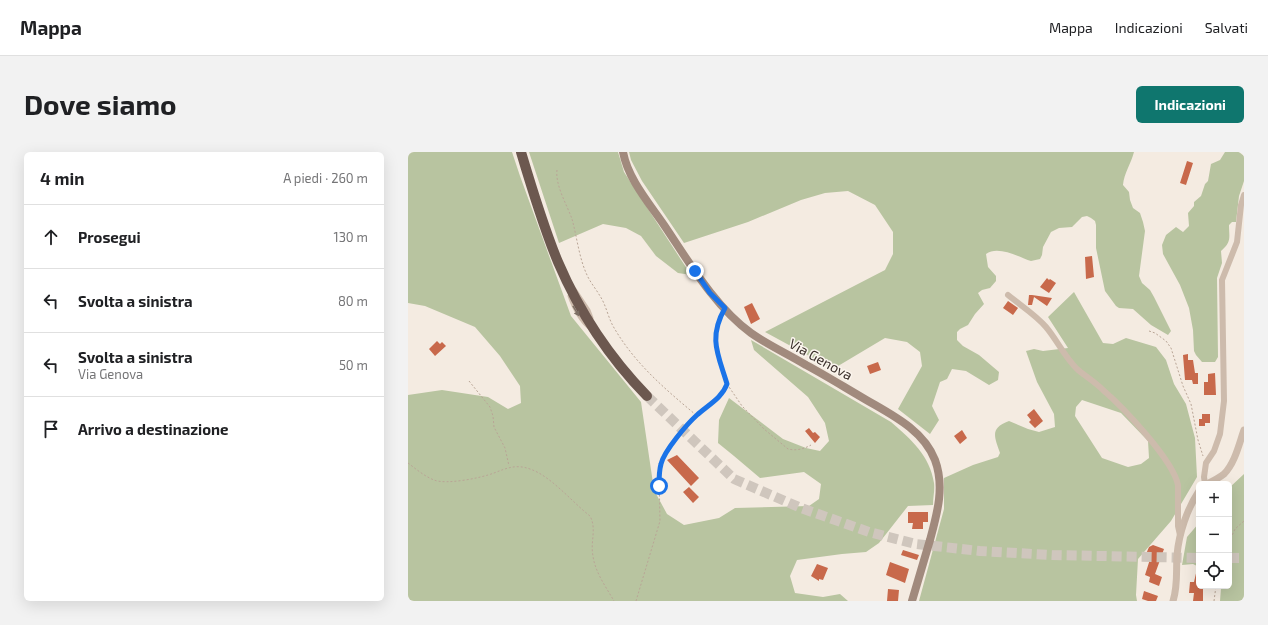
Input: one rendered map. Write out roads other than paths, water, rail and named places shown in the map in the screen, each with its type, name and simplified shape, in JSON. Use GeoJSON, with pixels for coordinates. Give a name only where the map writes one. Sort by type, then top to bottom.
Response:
{"type":"FeatureCollection","features":[{"type":"Feature","properties":{"kind":"highway"},"geometry":{"type":"LineString","coordinates":[[521,152],[545,229],[568,283],[596,332],[622,367],[647,396]]}},
{"type":"Feature","properties":{"kind":"main road","name":"Via Genova"},"geometry":{"type":"LineString","coordinates":[[623,152],[624,159],[629,170],[644,195],[710,293],[725,308],[750,332],[852,391],[905,424],[918,435],[928,447],[938,474],[939,506],[912,601]]}},
{"type":"Feature","properties":{"kind":"street"},"geometry":{"type":"LineString","coordinates":[[1205,481],[1204,477],[1206,462],[1214,451],[1220,434],[1224,401],[1222,280],[1237,242],[1241,205],[1244,195]]}},
{"type":"Feature","properties":{"kind":"street"},"geometry":{"type":"LineString","coordinates":[[1008,295],[1045,326],[1078,370],[1104,391],[1125,412],[1149,438],[1168,463],[1177,478],[1178,526],[1180,537]]}},
{"type":"Feature","properties":{"kind":"street"},"geometry":{"type":"LineString","coordinates":[[1211,481],[1223,474],[1231,464],[1244,430]]}},
{"type":"Feature","properties":{"kind":"street"},"geometry":{"type":"LineString","coordinates":[[1173,601],[1177,585],[1177,554],[1180,537],[1189,509],[1196,496]]}},
{"type":"Feature","properties":{"kind":"tunnel"},"geometry":{"type":"LineString","coordinates":[[647,396],[734,479],[801,508],[869,532],[916,544],[980,551],[1052,555],[1196,558]]}},
{"type":"Feature","properties":{"kind":"tunnel"},"geometry":{"type":"LineString","coordinates":[[1232,558],[1244,558]]}}]}
